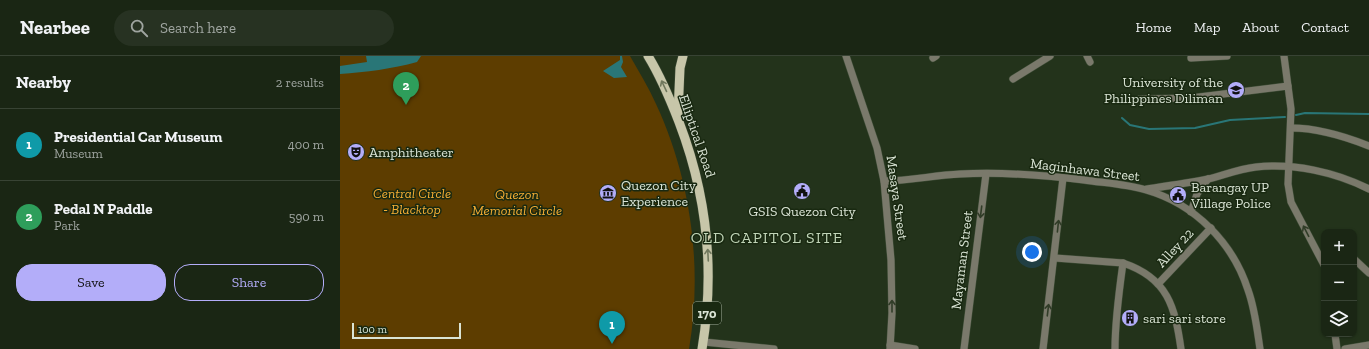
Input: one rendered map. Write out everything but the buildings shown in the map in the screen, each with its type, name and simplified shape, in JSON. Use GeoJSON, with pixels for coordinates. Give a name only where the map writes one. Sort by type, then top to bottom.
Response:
{"type":"FeatureCollection","features":[{"type":"Feature","properties":{"kind":"main road","name":"Elliptical Road"},"geometry":{"type":"LineString","coordinates":[[648,56],[661,80],[678,118],[692,156],[697,176],[707,234],[708,256],[708,296],[703,345]]}},
{"type":"Feature","properties":{"kind":"main road","name":"170"},"geometry":{"type":"LineString","coordinates":[[678,118],[680,68],[683,56]]}},
{"type":"Feature","properties":{"kind":"street","name":"Masaya Street"},"geometry":{"type":"LineString","coordinates":[[846,56],[876,148],[884,181],[891,260],[892,313],[890,347]]}},
{"type":"Feature","properties":{"kind":"street"},"geometry":{"type":"LineString","coordinates":[[1013,79],[1050,56]]}},
{"type":"Feature","properties":{"kind":"street"},"geometry":{"type":"LineString","coordinates":[[1191,58],[1227,56]]}},
{"type":"Feature","properties":{"kind":"street"},"geometry":{"type":"LineString","coordinates":[[1284,56],[1291,109],[1288,190],[1291,202],[1321,259]]}},
{"type":"Feature","properties":{"kind":"street"},"geometry":{"type":"LineString","coordinates":[[1140,99],[1197,97],[1288,86]]}},
{"type":"Feature","properties":{"kind":"street"},"geometry":{"type":"LineString","coordinates":[[1291,128],[1328,132],[1369,146]]}},
{"type":"Feature","properties":{"kind":"street"},"geometry":{"type":"LineString","coordinates":[[1145,190],[1256,167],[1289,167],[1314,171],[1339,177],[1369,189]]}},
{"type":"Feature","properties":{"kind":"street","name":"Maginhawa Street"},"geometry":{"type":"LineString","coordinates":[[884,181],[960,174],[1063,178],[1145,190],[1168,198],[1191,212],[1211,228],[1234,257],[1245,279],[1252,303],[1260,349]]}},
{"type":"Feature","properties":{"kind":"street","name":"Mayaman Street"},"geometry":{"type":"LineString","coordinates":[[964,349],[986,174]]}},
{"type":"Feature","properties":{"kind":"street"},"geometry":{"type":"LineString","coordinates":[[1043,349],[1055,258],[1063,178]]}},
{"type":"Feature","properties":{"kind":"street"},"geometry":{"type":"LineString","coordinates":[[1191,212],[1197,194],[1208,178]]}},
{"type":"Feature","properties":{"kind":"street","name":"Alley 22"},"geometry":{"type":"LineString","coordinates":[[1158,284],[1211,228]]}},
{"type":"Feature","properties":{"kind":"street"},"geometry":{"type":"LineString","coordinates":[[1055,258],[1123,263],[1143,272],[1158,284],[1168,298],[1177,322],[1181,349]]}},
{"type":"Feature","properties":{"kind":"street"},"geometry":{"type":"LineString","coordinates":[[1357,262],[1369,273]]}},
{"type":"Feature","properties":{"kind":"street"},"geometry":{"type":"LineString","coordinates":[[1115,349],[1117,302],[1123,263]]}},
{"type":"Feature","properties":{"kind":"street"},"geometry":{"type":"LineString","coordinates":[[1335,337],[1337,349]]}},
{"type":"Feature","properties":{"kind":"street"},"geometry":{"type":"LineString","coordinates":[[703,345],[774,349]]}},
{"type":"Feature","properties":{"kind":"street"},"geometry":{"type":"LineString","coordinates":[[1345,349],[1369,345]]}},
{"type":"Feature","properties":{"kind":"street"},"geometry":{"type":"LineString","coordinates":[[890,347],[915,349]]}},
{"type":"Feature","properties":{"kind":"green space","name":"Quezon Memorial Circle"},"geometry":{"type":"Polygon","coordinates":[[[340,56],[630,56],[653,98],[668,133],[686,193],[691,224],[695,287],[689,349],[340,349],[340,56]]]}},
{"type":"Feature","properties":{"kind":"water"},"geometry":{"type":"Polygon","coordinates":[[[366,56],[421,56],[417,62],[398,67],[340,74],[340,66],[367,62],[366,56]]]}},
{"type":"Feature","properties":{"kind":"water"},"geometry":{"type":"Polygon","coordinates":[[[620,56],[622,56],[623,62],[621,67],[627,77],[614,78],[603,71],[620,60],[620,56]]]}},
{"type":"Feature","properties":{"kind":"waterway"},"geometry":{"type":"LineString","coordinates":[[1296,115],[1305,113],[1369,114]]}},
{"type":"Feature","properties":{"kind":"waterway"},"geometry":{"type":"LineString","coordinates":[[1122,118],[1130,125],[1149,129],[1195,128],[1230,120],[1285,117]]}},
{"type":"Feature","properties":{"kind":"place","name":"University of the Philippines Diliman"},"geometry":{"type":"Point","coordinates":[1236,90]}},
{"type":"Feature","properties":{"kind":"place","name":"Pedal N Paddle"},"geometry":{"type":"Point","coordinates":[406,105]}},
{"type":"Feature","properties":{"kind":"place","name":"Amphitheater"},"geometry":{"type":"Point","coordinates":[356,152]}},
{"type":"Feature","properties":{"kind":"place","name":"GSIS Quezon City"},"geometry":{"type":"Point","coordinates":[802,191]}},
{"type":"Feature","properties":{"kind":"place","name":"Quezon City Experience"},"geometry":{"type":"Point","coordinates":[608,193]}},
{"type":"Feature","properties":{"kind":"place","name":"Barangay UP Village Police"},"geometry":{"type":"Point","coordinates":[1178,195]}},
{"type":"Feature","properties":{"kind":"place","name":"sari sari store"},"geometry":{"type":"Point","coordinates":[1130,318]}},
{"type":"Feature","properties":{"kind":"place","name":"Presidential Car Museum"},"geometry":{"type":"Point","coordinates":[612,344]}},
{"type":"Feature","properties":{"kind":"district","name":"OLD CAPITOL SITE"},"geometry":{"type":"Point","coordinates":[767,237]}},
{"type":"Feature","properties":{"kind":"park label","name":"Central Circle - Blacktop"},"geometry":{"type":"Point","coordinates":[412,202]}}]}
